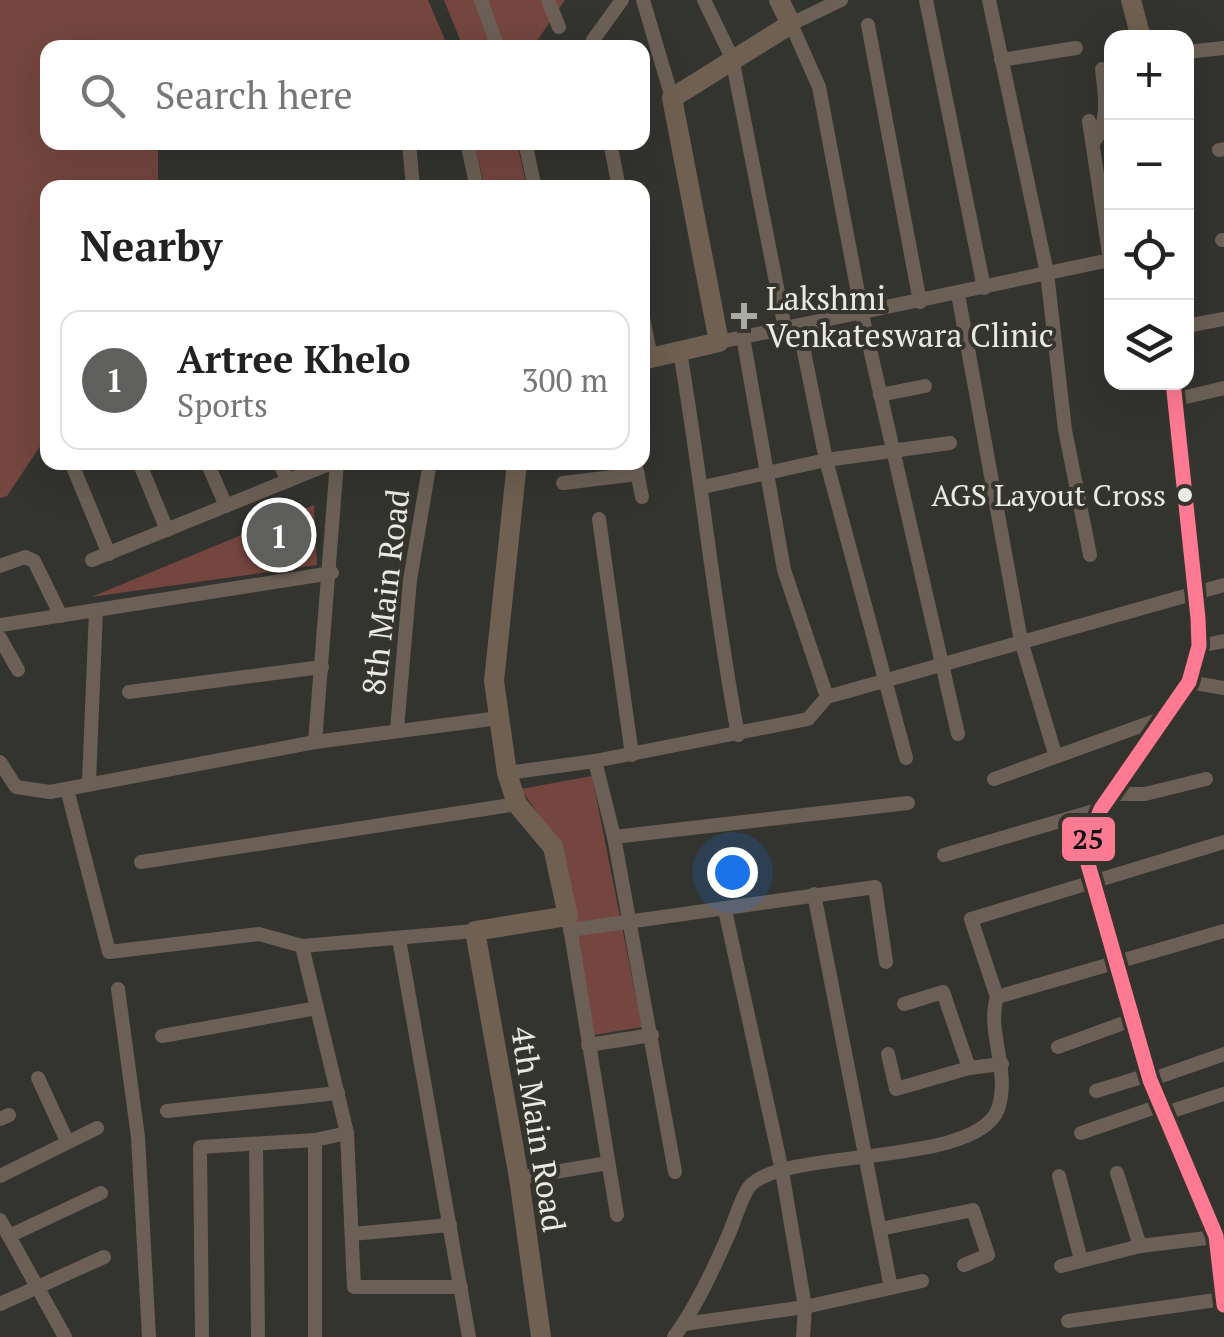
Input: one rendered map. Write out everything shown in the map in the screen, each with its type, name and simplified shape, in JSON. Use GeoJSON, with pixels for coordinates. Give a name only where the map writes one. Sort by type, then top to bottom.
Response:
{"type":"FeatureCollection","features":[{"type":"Feature","properties":{"kind":"street"},"geometry":{"type":"LineString","coordinates":[[480,0],[495,40]]}},
{"type":"Feature","properties":{"kind":"street"},"geometry":{"type":"LineString","coordinates":[[548,0],[559,27]]}},
{"type":"Feature","properties":{"kind":"street"},"geometry":{"type":"LineString","coordinates":[[594,40],[622,0]]}},
{"type":"Feature","properties":{"kind":"street"},"geometry":{"type":"LineString","coordinates":[[642,0],[672,98],[719,342]]}},
{"type":"Feature","properties":{"kind":"street"},"geometry":{"type":"LineString","coordinates":[[704,0],[732,58],[792,327],[888,678],[906,758]]}},
{"type":"Feature","properties":{"kind":"street"},"geometry":{"type":"LineString","coordinates":[[780,0],[818,87],[862,314],[958,734]]}},
{"type":"Feature","properties":{"kind":"street"},"geometry":{"type":"LineString","coordinates":[[672,98],[732,58],[841,0]]}},
{"type":"Feature","properties":{"kind":"street"},"geometry":{"type":"LineString","coordinates":[[926,0],[984,288]]}},
{"type":"Feature","properties":{"kind":"street"},"geometry":{"type":"LineString","coordinates":[[989,0],[1046,273],[1065,430],[1090,555]]}},
{"type":"Feature","properties":{"kind":"street"},"geometry":{"type":"LineString","coordinates":[[1130,0],[1139,30]]}},
{"type":"Feature","properties":{"kind":"street"},"geometry":{"type":"LineString","coordinates":[[868,25],[920,302]]}},
{"type":"Feature","properties":{"kind":"street"},"geometry":{"type":"LineString","coordinates":[[1002,60],[1076,48]]}},
{"type":"Feature","properties":{"kind":"street"},"geometry":{"type":"LineString","coordinates":[[1194,51],[1224,48]]}},
{"type":"Feature","properties":{"kind":"street"},"geometry":{"type":"LineString","coordinates":[[1093,143],[1101,133],[1106,105],[1102,69]]}},
{"type":"Feature","properties":{"kind":"street"},"geometry":{"type":"LineString","coordinates":[[650,358],[1110,260],[1089,121]]}},
{"type":"Feature","properties":{"kind":"street"},"geometry":{"type":"LineString","coordinates":[[409,150],[412,180]]}},
{"type":"Feature","properties":{"kind":"street"},"geometry":{"type":"LineString","coordinates":[[469,150],[476,180]]}},
{"type":"Feature","properties":{"kind":"street"},"geometry":{"type":"LineString","coordinates":[[527,150],[532,180]]}},
{"type":"Feature","properties":{"kind":"street"},"geometry":{"type":"LineString","coordinates":[[611,150],[617,180]]}},
{"type":"Feature","properties":{"kind":"street"},"geometry":{"type":"LineString","coordinates":[[958,294],[1021,641],[1055,754]]}},
{"type":"Feature","properties":{"kind":"street"},"geometry":{"type":"LineString","coordinates":[[1194,325],[1224,320]]}},
{"type":"Feature","properties":{"kind":"street"},"geometry":{"type":"LineString","coordinates":[[743,338],[784,570],[827,698]]}},
{"type":"Feature","properties":{"kind":"street"},"geometry":{"type":"LineString","coordinates":[[680,352],[703,487],[713,600],[738,735]]}},
{"type":"Feature","properties":{"kind":"street"},"geometry":{"type":"LineString","coordinates":[[880,395],[925,386]]}},
{"type":"Feature","properties":{"kind":"street"},"geometry":{"type":"LineString","coordinates":[[1068,1322],[1224,1302],[1220,1236],[1149,1077],[1084,850],[1106,802],[1189,682],[1199,646],[1173,391],[1224,388]]}},
{"type":"Feature","properties":{"kind":"street"},"geometry":{"type":"LineString","coordinates":[[703,487],[764,471],[950,443]]}},
{"type":"Feature","properties":{"kind":"street"},"geometry":{"type":"LineString","coordinates":[[73,470],[109,554]]}},
{"type":"Feature","properties":{"kind":"street"},"geometry":{"type":"LineString","coordinates":[[142,470],[167,530]]}},
{"type":"Feature","properties":{"kind":"street"},"geometry":{"type":"LineString","coordinates":[[210,470],[226,506]]}},
{"type":"Feature","properties":{"kind":"street"},"geometry":{"type":"LineString","coordinates":[[283,470],[288,481]]}},
{"type":"Feature","properties":{"kind":"street"},"geometry":{"type":"LineString","coordinates":[[92,560],[315,470]]}},
{"type":"Feature","properties":{"kind":"street"},"geometry":{"type":"LineString","coordinates":[[316,742],[332,573],[329,470]]}},
{"type":"Feature","properties":{"kind":"street","name":"8th Main Road"},"geometry":{"type":"LineString","coordinates":[[397,729],[410,580],[429,470]]}},
{"type":"Feature","properties":{"kind":"street"},"geometry":{"type":"LineString","coordinates":[[516,470],[494,681],[499,718],[507,773],[517,804],[553,847],[617,1214]]}},
{"type":"Feature","properties":{"kind":"street"},"geometry":{"type":"LineString","coordinates":[[563,483],[626,470]]}},
{"type":"Feature","properties":{"kind":"street"},"geometry":{"type":"LineString","coordinates":[[636,470],[642,497]]}},
{"type":"Feature","properties":{"kind":"street"},"geometry":{"type":"LineString","coordinates":[[600,518],[632,754]]}},
{"type":"Feature","properties":{"kind":"street"},"geometry":{"type":"LineString","coordinates":[[0,566],[25,557],[34,560],[61,616]]}},
{"type":"Feature","properties":{"kind":"street"},"geometry":{"type":"LineString","coordinates":[[0,624],[332,573]]}},
{"type":"Feature","properties":{"kind":"street"},"geometry":{"type":"LineString","coordinates":[[507,773],[595,761],[808,719],[827,698],[888,678],[1224,585]]}},
{"type":"Feature","properties":{"kind":"street"},"geometry":{"type":"LineString","coordinates":[[89,782],[96,610]]}},
{"type":"Feature","properties":{"kind":"street"},"geometry":{"type":"LineString","coordinates":[[0,638],[18,670]]}},
{"type":"Feature","properties":{"kind":"street"},"geometry":{"type":"LineString","coordinates":[[1199,646],[1224,641]]}},
{"type":"Feature","properties":{"kind":"street"},"geometry":{"type":"LineString","coordinates":[[128,692],[322,667]]}},
{"type":"Feature","properties":{"kind":"street"},"geometry":{"type":"LineString","coordinates":[[1189,682],[1224,688]]}},
{"type":"Feature","properties":{"kind":"street"},"geometry":{"type":"LineString","coordinates":[[0,762],[16,786],[27,791],[67,790],[89,782],[316,742],[499,718]]}},
{"type":"Feature","properties":{"kind":"street"},"geometry":{"type":"LineString","coordinates":[[994,778],[1163,718]]}},
{"type":"Feature","properties":{"kind":"street"},"geometry":{"type":"LineString","coordinates":[[595,761],[614,837],[675,1172]]}},
{"type":"Feature","properties":{"kind":"street"},"geometry":{"type":"LineString","coordinates":[[944,855],[1106,802],[1206,778]]}},
{"type":"Feature","properties":{"kind":"street"},"geometry":{"type":"LineString","coordinates":[[67,790],[109,952],[258,934],[302,946],[630,921],[876,887],[886,962]]}},
{"type":"Feature","properties":{"kind":"street"},"geometry":{"type":"LineString","coordinates":[[614,837],[908,803]]}},
{"type":"Feature","properties":{"kind":"street"},"geometry":{"type":"LineString","coordinates":[[141,862],[517,804]]}},
{"type":"Feature","properties":{"kind":"street"},"geometry":{"type":"LineString","coordinates":[[674,1337],[684,1324],[750,1185],[782,1171],[964,1139],[991,1121],[998,1108],[1002,1064],[992,1012],[997,997],[971,919],[1224,842]]}},
{"type":"Feature","properties":{"kind":"street"},"geometry":{"type":"LineString","coordinates":[[814,894],[891,1288]]}},
{"type":"Feature","properties":{"kind":"street"},"geometry":{"type":"LineString","coordinates":[[725,910],[782,1171],[805,1307],[803,1337]]}},
{"type":"Feature","properties":{"kind":"street","name":"4th Main Road"},"geometry":{"type":"LineString","coordinates":[[475,931],[519,1178],[541,1337]]}},
{"type":"Feature","properties":{"kind":"street"},"geometry":{"type":"LineString","coordinates":[[997,997],[1224,931]]}},
{"type":"Feature","properties":{"kind":"street"},"geometry":{"type":"LineString","coordinates":[[399,939],[469,1337]]}},
{"type":"Feature","properties":{"kind":"street"},"geometry":{"type":"LineString","coordinates":[[302,946],[347,1133],[354,1287],[461,1288]]}},
{"type":"Feature","properties":{"kind":"street"},"geometry":{"type":"LineString","coordinates":[[118,989],[138,1137],[149,1337]]}},
{"type":"Feature","properties":{"kind":"street"},"geometry":{"type":"LineString","coordinates":[[904,1004],[945,994],[969,1068]]}},
{"type":"Feature","properties":{"kind":"street"},"geometry":{"type":"LineString","coordinates":[[162,1036],[317,1008]]}},
{"type":"Feature","properties":{"kind":"street"},"geometry":{"type":"LineString","coordinates":[[1058,1047],[1132,1020]]}},
{"type":"Feature","properties":{"kind":"street"},"geometry":{"type":"LineString","coordinates":[[588,1045],[652,1035]]}},
{"type":"Feature","properties":{"kind":"street"},"geometry":{"type":"LineString","coordinates":[[888,1054],[896,1089],[969,1068],[1002,1064]]}},
{"type":"Feature","properties":{"kind":"street"},"geometry":{"type":"LineString","coordinates":[[1096,1091],[1224,1054]]}},
{"type":"Feature","properties":{"kind":"street"},"geometry":{"type":"LineString","coordinates":[[38,1078],[67,1141]]}},
{"type":"Feature","properties":{"kind":"street"},"geometry":{"type":"LineString","coordinates":[[168,1111],[338,1093]]}},
{"type":"Feature","properties":{"kind":"street"},"geometry":{"type":"LineString","coordinates":[[1081,1133],[1224,1094]]}},
{"type":"Feature","properties":{"kind":"street"},"geometry":{"type":"LineString","coordinates":[[0,1176],[97,1128]]}},
{"type":"Feature","properties":{"kind":"street"},"geometry":{"type":"LineString","coordinates":[[202,1337],[200,1147],[316,1140],[347,1133]]}},
{"type":"Feature","properties":{"kind":"street"},"geometry":{"type":"LineString","coordinates":[[315,1337],[316,1140]]}},
{"type":"Feature","properties":{"kind":"street"},"geometry":{"type":"LineString","coordinates":[[256,1144],[258,1337]]}},
{"type":"Feature","properties":{"kind":"street"},"geometry":{"type":"LineString","coordinates":[[519,1178],[608,1163]]}},
{"type":"Feature","properties":{"kind":"street"},"geometry":{"type":"LineString","coordinates":[[1117,1173],[1140,1246]]}},
{"type":"Feature","properties":{"kind":"street"},"geometry":{"type":"LineString","coordinates":[[1059,1176],[1081,1260]]}},
{"type":"Feature","properties":{"kind":"street"},"geometry":{"type":"LineString","coordinates":[[9,1236],[101,1193]]}},
{"type":"Feature","properties":{"kind":"street"},"geometry":{"type":"LineString","coordinates":[[880,1229],[973,1210],[988,1255],[964,1265]]}},
{"type":"Feature","properties":{"kind":"street"},"geometry":{"type":"LineString","coordinates":[[0,1220],[65,1337]]}},
{"type":"Feature","properties":{"kind":"street"},"geometry":{"type":"LineString","coordinates":[[352,1234],[450,1225]]}},
{"type":"Feature","properties":{"kind":"street"},"geometry":{"type":"LineString","coordinates":[[1061,1266],[1140,1246],[1220,1236]]}},
{"type":"Feature","properties":{"kind":"street"},"geometry":{"type":"LineString","coordinates":[[0,1304],[104,1257]]}},
{"type":"Feature","properties":{"kind":"street"},"geometry":{"type":"LineString","coordinates":[[684,1324],[805,1307],[922,1281]]}},
{"type":"Feature","properties":{"kind":"street"},"geometry":{"type":"LineString","coordinates":[[716,1319],[720,1337]]}},
{"type":"Feature","properties":{"kind":"shaded area"},"geometry":{"type":"Polygon","coordinates":[[[0,0],[428,0],[445,40],[40,40],[40,150],[158,150],[158,180],[40,180],[40,446],[7,496],[0,498],[0,0]]]}},
{"type":"Feature","properties":{"kind":"shaded area"},"geometry":{"type":"Polygon","coordinates":[[[444,0],[565,0],[538,40],[460,40],[444,0]]]}},
{"type":"Feature","properties":{"kind":"shaded area"},"geometry":{"type":"Polygon","coordinates":[[[476,150],[519,150],[525,180],[483,180],[476,150]]]}},
{"type":"Feature","properties":{"kind":"shaded area"},"geometry":{"type":"Polygon","coordinates":[[[314,505],[317,565],[91,597],[314,505]]]}},
{"type":"Feature","properties":{"kind":"shaded area"},"geometry":{"type":"Polygon","coordinates":[[[592,776],[642,1027],[594,1035],[559,844],[521,789],[592,776]]]}},
{"type":"Feature","properties":{"kind":"transit line","name":"25"},"geometry":{"type":"LineString","coordinates":[[1174,390],[1199,646],[1189,682],[1101,809],[1084,850],[1150,1080],[1216,1236],[1224,1305]]}},
{"type":"Feature","properties":{"kind":"place","name":"Lakshmi Venkateswara Clinic"},"geometry":{"type":"Point","coordinates":[744,316]}},
{"type":"Feature","properties":{"kind":"place","name":"AGS Layout Cross"},"geometry":{"type":"Point","coordinates":[1185,495]}},
{"type":"Feature","properties":{"kind":"place","name":"Artree Khelo"},"geometry":{"type":"Point","coordinates":[279,535]}}]}
